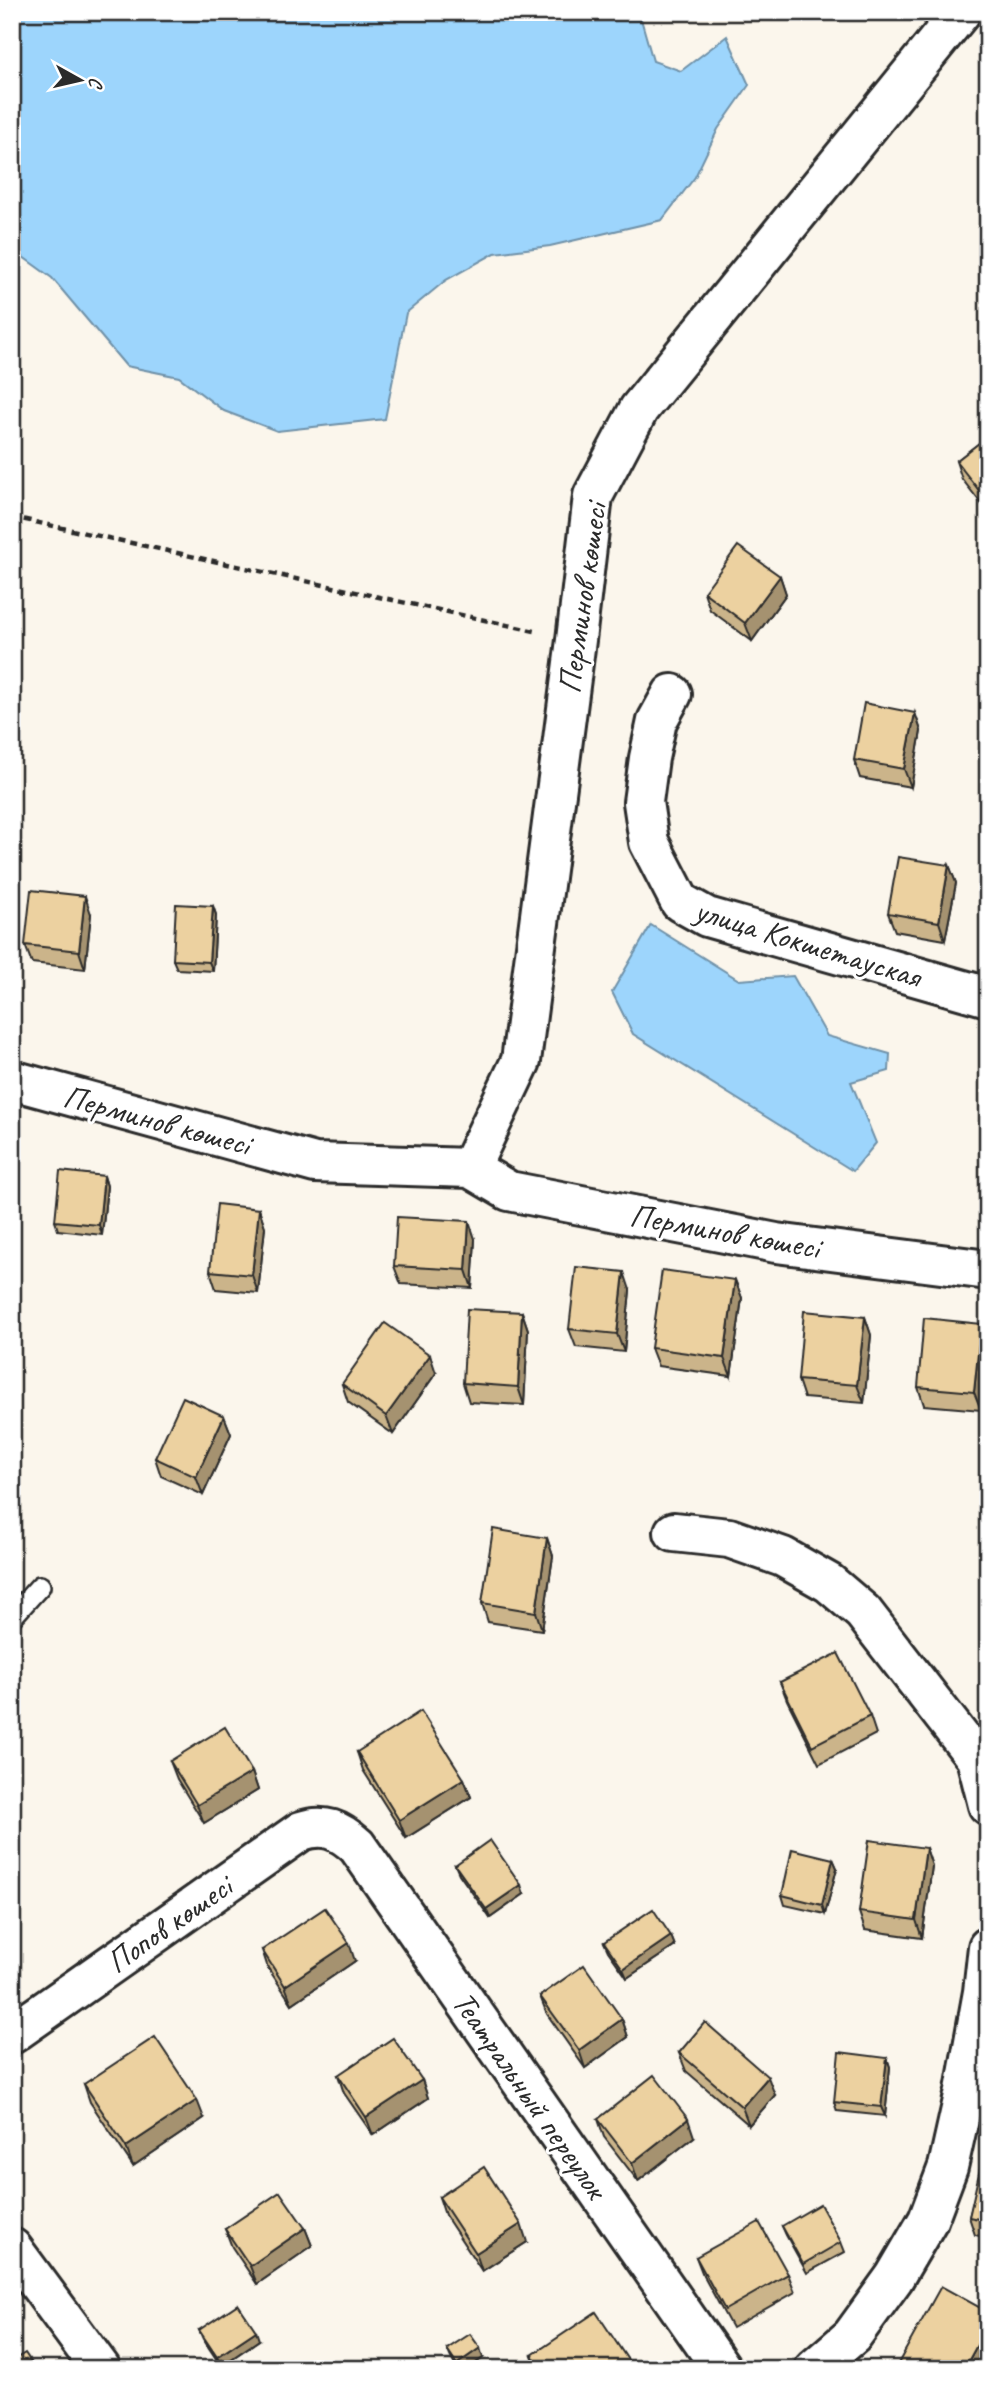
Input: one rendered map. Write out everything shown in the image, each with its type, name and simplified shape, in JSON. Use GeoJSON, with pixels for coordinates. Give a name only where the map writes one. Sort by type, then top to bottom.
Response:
{"type":"FeatureCollection","features":[{"type":"Feature","properties":{"kind":"street","name":"Перминов көшесі"},"geometry":{"type":"LineString","coordinates":[[470,1168],[521,1061],[593,496],[639,409],[961,12]]}},
{"type":"Feature","properties":{"kind":"street","name":"улица Кокшетауская"},"geometry":{"type":"LineString","coordinates":[[672,694],[657,721],[643,802],[649,842],[680,902],[707,918],[988,997]]}},
{"type":"Feature","properties":{"kind":"street","name":"Перминов көшесі"},"geometry":{"type":"LineString","coordinates":[[12,1080],[315,1163],[470,1168],[509,1191],[776,1242],[988,1270]]}},
{"type":"Feature","properties":{"kind":"street"},"geometry":{"type":"LineString","coordinates":[[674,1532],[729,1538],[783,1558],[830,1583],[863,1612],[982,1746],[988,1805]]}},
{"type":"Feature","properties":{"kind":"street","name":"Попов көшесі"},"geometry":{"type":"LineString","coordinates":[[12,2034],[301,1831],[316,1826],[331,1828]]}},
{"type":"Feature","properties":{"kind":"street","name":"Театральный переулок"},"geometry":{"type":"LineString","coordinates":[[331,1828],[356,1846],[722,2369]]}},
{"type":"Feature","properties":{"kind":"street"},"geometry":{"type":"LineString","coordinates":[[814,2369],[852,2336],[894,2278],[928,2220],[948,2167],[957,2129],[983,1992],[988,1947]]}},
{"type":"Feature","properties":{"kind":"street"},"geometry":{"type":"LineString","coordinates":[[12,2248],[101,2369]]}},
{"type":"Feature","properties":{"kind":"lane"},"geometry":{"type":"LineString","coordinates":[[12,1617],[40,1586]]}},
{"type":"Feature","properties":{"kind":"path"},"geometry":{"type":"LineString","coordinates":[[12,517],[576,640]]}},
{"type":"Feature","properties":{"kind":"water"},"geometry":{"type":"Polygon","coordinates":[[[12,12],[639,12],[653,61],[681,71],[727,36],[749,85],[718,129],[695,177],[662,220],[550,246],[495,253],[446,280],[406,313],[385,419],[277,431],[224,411],[179,377],[126,366],[52,278],[12,249],[12,12]]]}},
{"type":"Feature","properties":{"kind":"water"},"geometry":{"type":"Polygon","coordinates":[[[651,925],[739,980],[793,976],[827,1036],[890,1054],[889,1071],[851,1082],[876,1143],[853,1171],[633,1034],[612,992],[651,925]]]}},
{"type":"Feature","properties":{"kind":"building"},"geometry":{"type":"Polygon","coordinates":[[[988,436],[988,502],[956,461],[988,436]]]}},
{"type":"Feature","properties":{"kind":"building"},"geometry":{"type":"Polygon","coordinates":[[[738,546],[780,576],[745,623],[704,592],[738,546]]]}},
{"type":"Feature","properties":{"kind":"building"},"geometry":{"type":"Polygon","coordinates":[[[864,703],[915,713],[904,769],[854,760],[864,703]]]}},
{"type":"Feature","properties":{"kind":"building"},"geometry":{"type":"Polygon","coordinates":[[[898,857],[949,865],[939,922],[888,913],[898,857]]]}},
{"type":"Feature","properties":{"kind":"building"},"geometry":{"type":"Polygon","coordinates":[[[31,890],[85,896],[79,951],[25,945],[31,890]]]}},
{"type":"Feature","properties":{"kind":"building"},"geometry":{"type":"Polygon","coordinates":[[[176,904],[213,906],[209,962],[173,960],[176,904]]]}},
{"type":"Feature","properties":{"kind":"building"},"geometry":{"type":"Polygon","coordinates":[[[60,1171],[104,1176],[99,1225],[55,1221],[60,1171]]]}},
{"type":"Feature","properties":{"kind":"building"},"geometry":{"type":"Polygon","coordinates":[[[217,1204],[259,1209],[252,1275],[210,1271],[217,1204]]]}},
{"type":"Feature","properties":{"kind":"building"},"geometry":{"type":"Polygon","coordinates":[[[397,1217],[469,1221],[466,1270],[394,1266],[397,1217]]]}},
{"type":"Feature","properties":{"kind":"building"},"geometry":{"type":"Polygon","coordinates":[[[576,1267],[624,1272],[617,1334],[569,1329],[576,1267]]]}},
{"type":"Feature","properties":{"kind":"building"},"geometry":{"type":"Polygon","coordinates":[[[662,1270],[735,1280],[724,1358],[651,1348],[662,1270]]]}},
{"type":"Feature","properties":{"kind":"building"},"geometry":{"type":"Polygon","coordinates":[[[467,1309],[522,1312],[518,1387],[463,1383],[467,1309]]]}},
{"type":"Feature","properties":{"kind":"building"},"geometry":{"type":"Polygon","coordinates":[[[804,1311],[865,1317],[857,1385],[798,1380],[804,1311]]]}},
{"type":"Feature","properties":{"kind":"building"},"geometry":{"type":"Polygon","coordinates":[[[924,1318],[981,1324],[974,1392],[918,1387],[924,1318]]]}},
{"type":"Feature","properties":{"kind":"building"},"geometry":{"type":"Polygon","coordinates":[[[385,1323],[430,1355],[386,1416],[342,1384],[385,1323]]]}},
{"type":"Feature","properties":{"kind":"building"},"geometry":{"type":"Polygon","coordinates":[[[183,1397],[224,1416],[196,1477],[155,1458],[183,1397]]]}},
{"type":"Feature","properties":{"kind":"building"},"geometry":{"type":"Polygon","coordinates":[[[493,1529],[547,1538],[536,1612],[482,1603],[493,1529]]]}},
{"type":"Feature","properties":{"kind":"building"},"geometry":{"type":"Polygon","coordinates":[[[838,1653],[870,1716],[812,1746],[780,1682],[838,1653]]]}},
{"type":"Feature","properties":{"kind":"building"},"geometry":{"type":"Polygon","coordinates":[[[421,1711],[464,1779],[399,1820],[357,1752],[421,1711]]]}},
{"type":"Feature","properties":{"kind":"building"},"geometry":{"type":"Polygon","coordinates":[[[225,1727],[252,1772],[197,1805],[170,1761],[225,1727]]]}},
{"type":"Feature","properties":{"kind":"building"},"geometry":{"type":"Polygon","coordinates":[[[490,1840],[521,1885],[486,1909],[455,1865],[490,1840]]]}},
{"type":"Feature","properties":{"kind":"building"},"geometry":{"type":"Polygon","coordinates":[[[869,1840],[926,1848],[916,1920],[859,1912],[869,1840]]]}},
{"type":"Feature","properties":{"kind":"building"},"geometry":{"type":"Polygon","coordinates":[[[792,1849],[833,1859],[822,1905],[782,1895],[792,1849]]]}},
{"type":"Feature","properties":{"kind":"building"},"geometry":{"type":"Polygon","coordinates":[[[325,1908],[349,1943],[285,1986],[262,1950],[325,1908]]]}},
{"type":"Feature","properties":{"kind":"building"},"geometry":{"type":"Polygon","coordinates":[[[653,1909],[671,1936],[623,1969],[604,1942],[653,1909]]]}},
{"type":"Feature","properties":{"kind":"building"},"geometry":{"type":"Polygon","coordinates":[[[584,1965],[622,2019],[579,2050],[540,1996],[584,1965]]]}},
{"type":"Feature","properties":{"kind":"building"},"geometry":{"type":"Polygon","coordinates":[[[705,2022],[768,2077],[742,2107],[679,2053],[705,2022]]]}},
{"type":"Feature","properties":{"kind":"building"},"geometry":{"type":"Polygon","coordinates":[[[155,2037],[197,2100],[126,2147],[84,2084],[155,2037]]]}},
{"type":"Feature","properties":{"kind":"building"},"geometry":{"type":"Polygon","coordinates":[[[393,2038],[422,2080],[366,2117],[338,2075],[393,2038]]]}},
{"type":"Feature","properties":{"kind":"building"},"geometry":{"type":"Polygon","coordinates":[[[839,2052],[887,2058],[881,2107],[834,2102],[839,2052]]]}},
{"type":"Feature","properties":{"kind":"building"},"geometry":{"type":"Polygon","coordinates":[[[654,2075],[688,2119],[632,2163],[598,2119],[654,2075]]]}},
{"type":"Feature","properties":{"kind":"building"},"geometry":{"type":"Polygon","coordinates":[[[985,2147],[988,2148],[988,2221],[969,2217],[985,2147]]]}},
{"type":"Feature","properties":{"kind":"building"},"geometry":{"type":"Polygon","coordinates":[[[484,2167],[521,2224],[476,2253],[439,2197],[484,2167]]]}},
{"type":"Feature","properties":{"kind":"building"},"geometry":{"type":"Polygon","coordinates":[[[280,2192],[305,2228],[250,2266],[225,2229],[280,2192]]]}},
{"type":"Feature","properties":{"kind":"building"},"geometry":{"type":"Polygon","coordinates":[[[820,2204],[841,2242],[803,2264],[782,2226],[820,2204]]]}},
{"type":"Feature","properties":{"kind":"building"},"geometry":{"type":"Polygon","coordinates":[[[759,2222],[788,2274],[725,2310],[696,2257],[759,2222]]]}},
{"type":"Feature","properties":{"kind":"building"},"geometry":{"type":"Polygon","coordinates":[[[941,2286],[988,2312],[988,2325],[964,2369],[895,2369],[941,2286]]]}},
{"type":"Feature","properties":{"kind":"building"},"geometry":{"type":"Polygon","coordinates":[[[238,2304],[256,2331],[217,2357],[199,2330],[238,2304]]]}},
{"type":"Feature","properties":{"kind":"building"},"geometry":{"type":"Polygon","coordinates":[[[596,2312],[634,2369],[541,2369],[532,2355],[596,2312]]]}},
{"type":"Feature","properties":{"kind":"building"},"geometry":{"type":"Polygon","coordinates":[[[470,2334],[480,2348],[457,2364],[447,2349],[470,2334]]]}},
{"type":"Feature","properties":{"kind":"building"},"geometry":{"type":"Polygon","coordinates":[[[25,2353],[36,2369],[12,2369],[12,2361],[25,2353]]]}},
{"type":"Feature","properties":{"kind":"building"},"geometry":{"type":"Polygon","coordinates":[[[361,2362],[366,2369],[351,2369],[361,2362]]]}}]}
